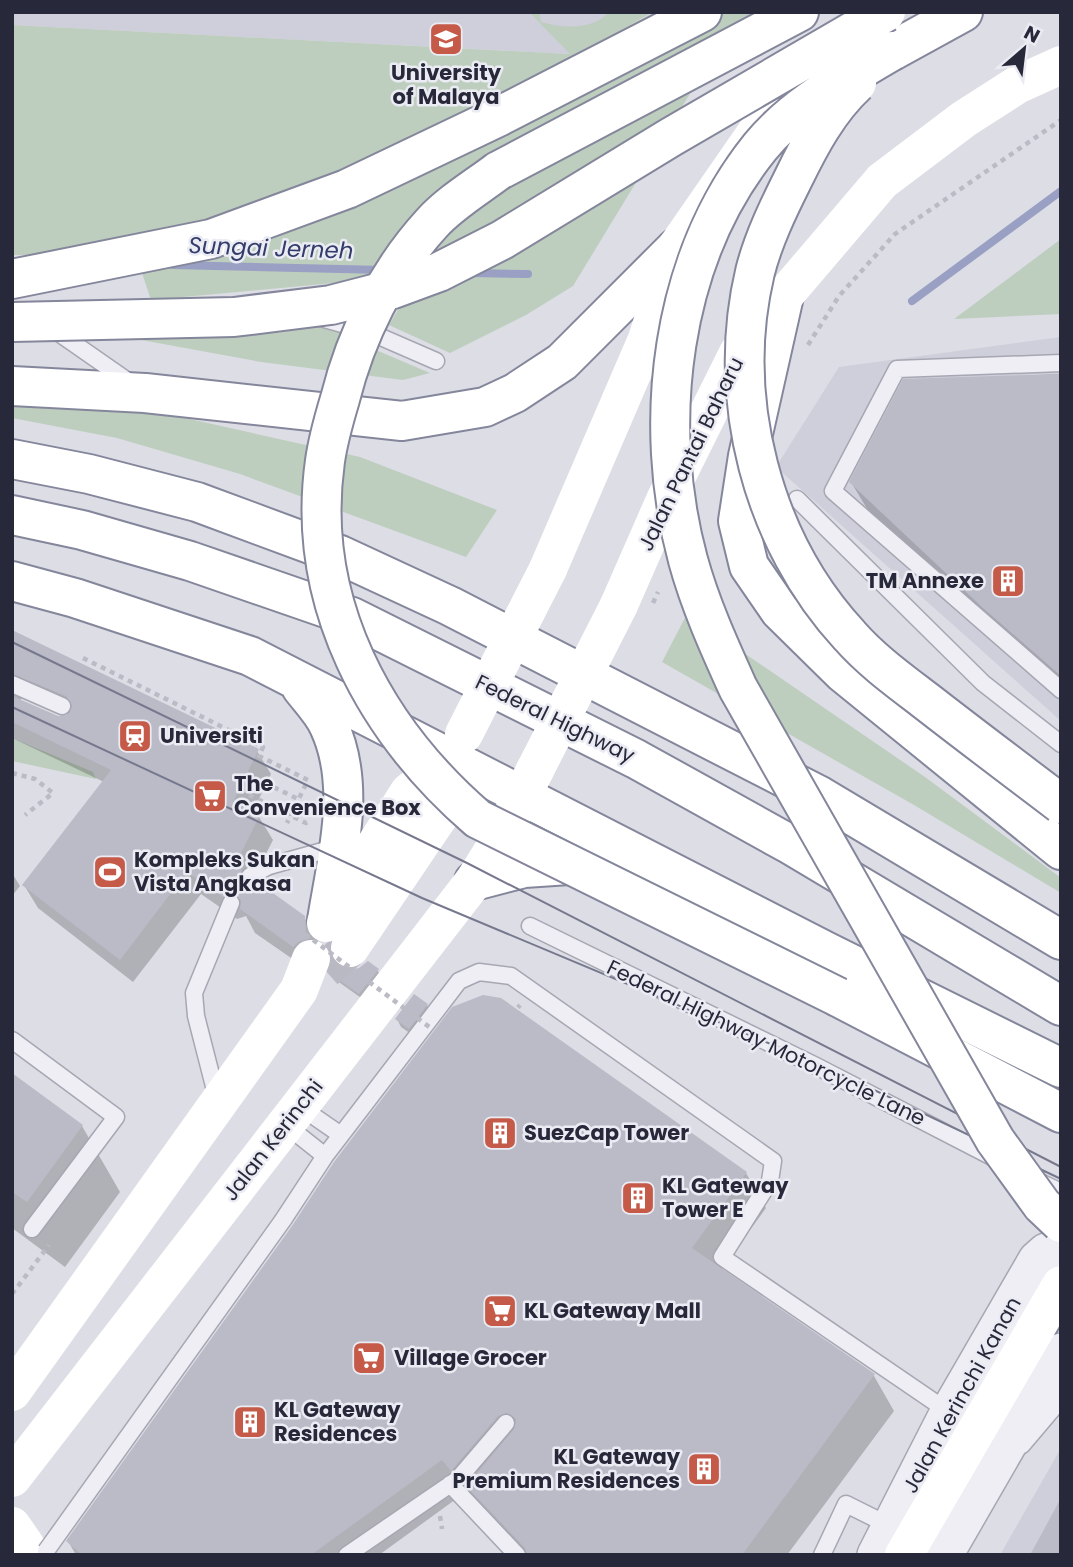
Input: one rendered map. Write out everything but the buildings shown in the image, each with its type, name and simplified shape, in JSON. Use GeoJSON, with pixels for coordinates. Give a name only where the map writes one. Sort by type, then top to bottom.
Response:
{"type":"FeatureCollection","features":[{"type":"Feature","properties":{"kind":"main road"},"geometry":{"type":"LineString","coordinates":[[14,302],[211,239],[347,189],[498,117],[702,12]]}},
{"type":"Feature","properties":{"kind":"main road"},"geometry":{"type":"LineString","coordinates":[[799,12],[498,171],[433,221],[377,300],[349,364],[325,460],[321,521],[327,570],[338,615],[373,699],[450,795],[478,819],[853,1004],[1061,1113]]}},
{"type":"Feature","properties":{"kind":"main road"},"geometry":{"type":"LineString","coordinates":[[12,386],[145,393],[402,421],[485,407],[515,393],[562,362],[676,248],[789,86],[850,12]]}},
{"type":"Feature","properties":{"kind":"main road"},"geometry":{"type":"LineString","coordinates":[[14,302],[234,317],[331,305],[393,289],[439,272],[502,240],[671,137],[783,75],[886,12]]}},
{"type":"Feature","properties":{"kind":"main road"},"geometry":{"type":"LineString","coordinates":[[963,12],[812,98],[761,146],[717,212],[694,269],[676,348],[670,429],[674,499],[688,561],[713,631],[738,688],[995,1140],[1042,1205],[1061,1223]]}},
{"type":"Feature","properties":{"kind":"main road"},"geometry":{"type":"LineString","coordinates":[[892,51],[836,102],[776,211],[755,271],[747,323],[748,422],[760,472],[779,526],[794,556],[849,636],[883,667],[1061,804]]}},
{"type":"Feature","properties":{"kind":"main road","name":"Jalan Pantai Baharu"},"geometry":{"type":"LineString","coordinates":[[528,783],[619,605],[665,500],[738,353],[882,181],[964,119],[1017,85],[1061,65]]}},
{"type":"Feature","properties":{"kind":"main road"},"geometry":{"type":"LineString","coordinates":[[12,1392],[219,1104],[322,953],[444,809],[457,747],[548,569],[648,340],[676,248]]}},
{"type":"Feature","properties":{"kind":"main road"},"geometry":{"type":"LineString","coordinates":[[784,296],[748,456],[738,521],[749,566],[780,611],[843,673],[1061,849]]}},
{"type":"Feature","properties":{"kind":"main road"},"geometry":{"type":"LineString","coordinates":[[12,459],[89,474],[197,502],[340,555],[499,630],[820,796],[1061,940]]}},
{"type":"Feature","properties":{"kind":"main road","name":"Federal Highway"},"geometry":{"type":"LineString","coordinates":[[12,515],[82,530],[190,561],[352,617],[636,759],[803,852],[1061,1006]]}},
{"type":"Feature","properties":{"kind":"main road"},"geometry":{"type":"LineString","coordinates":[[12,581],[189,634],[250,656],[295,680],[457,747],[528,783],[676,874],[1061,1068]]}},
{"type":"Feature","properties":{"kind":"main road"},"geometry":{"type":"LineString","coordinates":[[295,680],[328,723],[341,761],[344,783],[339,847],[322,953]]}},
{"type":"Feature","properties":{"kind":"main road"},"geometry":{"type":"LineString","coordinates":[[322,953],[379,838],[408,792],[457,747]]}},
{"type":"Feature","properties":{"kind":"main road","name":"Jalan Kerinchi"},"geometry":{"type":"LineString","coordinates":[[12,1478],[474,881],[500,839],[528,783]]}},
{"type":"Feature","properties":{"kind":"main road"},"geometry":{"type":"LineString","coordinates":[[474,881],[524,867],[552,864],[610,863],[676,874]]}},
{"type":"Feature","properties":{"kind":"main road"},"geometry":{"type":"LineString","coordinates":[[905,1547],[1053,1264]]}},
{"type":"Feature","properties":{"kind":"main road"},"geometry":{"type":"LineString","coordinates":[[12,1526],[31,1552]]}},
{"type":"Feature","properties":{"kind":"street"},"geometry":{"type":"LineString","coordinates":[[853,1004],[982,1107],[1026,1179],[1053,1264]]}},
{"type":"Feature","properties":{"kind":"street","name":"Jalan Kerinchi Kanan"},"geometry":{"type":"LineString","coordinates":[[905,1547],[949,1412],[1053,1264]]}},
{"type":"Feature","properties":{"kind":"street"},"geometry":{"type":"LineString","coordinates":[[905,1547],[985,1480],[1061,1352]]}},
{"type":"Feature","properties":{"kind":"lane"},"geometry":{"type":"LineString","coordinates":[[14,302],[145,393]]}},
{"type":"Feature","properties":{"kind":"lane"},"geometry":{"type":"LineString","coordinates":[[70,304],[272,305],[368,331],[436,361]]}},
{"type":"Feature","properties":{"kind":"lane"},"geometry":{"type":"LineString","coordinates":[[1061,363],[897,369],[833,491],[1061,690]]}},
{"type":"Feature","properties":{"kind":"lane"},"geometry":{"type":"LineString","coordinates":[[797,499],[984,683],[1061,744]]}},
{"type":"Feature","properties":{"kind":"lane"},"geometry":{"type":"LineString","coordinates":[[12,684],[62,706]]}},
{"type":"Feature","properties":{"kind":"lane"},"geometry":{"type":"LineString","coordinates":[[250,876],[269,866],[379,838]]}},
{"type":"Feature","properties":{"kind":"lane"},"geometry":{"type":"LineString","coordinates":[[219,1104],[196,1016],[194,993],[231,903]]}},
{"type":"Feature","properties":{"kind":"lane","name":"Federal Highway Motorcycle Lane"},"geometry":{"type":"LineString","coordinates":[[530,926],[816,1066],[1002,1162]]}},
{"type":"Feature","properties":{"kind":"lane"},"geometry":{"type":"LineString","coordinates":[[31,1552],[283,1220],[325,1156],[459,981],[479,972],[511,976],[533,989],[773,1161],[770,1181],[718,1263],[949,1412]]}},
{"type":"Feature","properties":{"kind":"lane"},"geometry":{"type":"LineString","coordinates":[[12,1040],[116,1117],[32,1229]]}},
{"type":"Feature","properties":{"kind":"lane"},"geometry":{"type":"LineString","coordinates":[[292,1115],[341,1135]]}},
{"type":"Feature","properties":{"kind":"lane"},"geometry":{"type":"LineString","coordinates":[[292,1115],[325,1156]]}},
{"type":"Feature","properties":{"kind":"lane"},"geometry":{"type":"LineString","coordinates":[[1042,1183],[1061,1192]]}},
{"type":"Feature","properties":{"kind":"lane"},"geometry":{"type":"LineString","coordinates":[[985,1480],[1035,1433],[1061,1399]]}},
{"type":"Feature","properties":{"kind":"lane"},"geometry":{"type":"LineString","coordinates":[[347,1555],[450,1484],[506,1423]]}},
{"type":"Feature","properties":{"kind":"lane"},"geometry":{"type":"LineString","coordinates":[[450,1484],[517,1555]]}},
{"type":"Feature","properties":{"kind":"lane"},"geometry":{"type":"LineString","coordinates":[[822,1555],[846,1504],[905,1547]]}},
{"type":"Feature","properties":{"kind":"path"},"geometry":{"type":"LineString","coordinates":[[804,352],[839,296],[895,234],[1061,120]]}},
{"type":"Feature","properties":{"kind":"path"},"geometry":{"type":"LineString","coordinates":[[83,658],[263,747],[259,756],[308,780],[287,823]]}},
{"type":"Feature","properties":{"kind":"path"},"geometry":{"type":"LineString","coordinates":[[221,807],[239,770],[298,799]]}},
{"type":"Feature","properties":{"kind":"path"},"geometry":{"type":"LineString","coordinates":[[12,773],[35,779],[53,793],[25,815]]}},
{"type":"Feature","properties":{"kind":"path"},"geometry":{"type":"LineString","coordinates":[[228,774],[235,778]]}},
{"type":"Feature","properties":{"kind":"path"},"geometry":{"type":"LineString","coordinates":[[231,786],[290,815]]}},
{"type":"Feature","properties":{"kind":"path"},"geometry":{"type":"LineString","coordinates":[[217,868],[432,1029]]}},
{"type":"Feature","properties":{"kind":"path"},"geometry":{"type":"LineString","coordinates":[[475,1063],[533,989]]}},
{"type":"Feature","properties":{"kind":"path"},"geometry":{"type":"LineString","coordinates":[[12,1294],[63,1226],[44,1213]]}},
{"type":"Feature","properties":{"kind":"shaded area","name":"University of Malaya"},"geometry":{"type":"Polygon","coordinates":[[[12,12],[653,12],[571,54],[12,25],[12,12]]]}},
{"type":"Feature","properties":{"kind":"shaded area","name":"TM Annexe"},"geometry":{"type":"Polygon","coordinates":[[[1061,337],[1061,721],[776,467],[839,367],[1061,337]]]}},
{"type":"Feature","properties":{"kind":"shaded area"},"geometry":{"type":"Polygon","coordinates":[[[1061,1448],[1061,1555],[1000,1555],[1061,1448]]]}},
{"type":"Feature","properties":{"kind":"green space"},"geometry":{"type":"Polygon","coordinates":[[[529,12],[539,12],[541,22],[576,26],[594,22],[609,12],[653,12],[628,26],[656,12],[760,12],[694,87],[573,286],[526,315],[450,353],[389,325],[427,259],[334,283],[151,300],[136,255],[12,255],[12,25],[570,54],[529,12]]]}},
{"type":"Feature","properties":{"kind":"green space"},"geometry":{"type":"Polygon","coordinates":[[[1061,239],[1061,314],[954,319],[1061,239]]]}},
{"type":"Feature","properties":{"kind":"green space"},"geometry":{"type":"Polygon","coordinates":[[[347,313],[343,336],[430,373],[403,380],[261,362],[114,335],[209,338],[285,332],[347,313]]]}},
{"type":"Feature","properties":{"kind":"green space"},"geometry":{"type":"Polygon","coordinates":[[[122,404],[360,457],[497,510],[466,557],[240,474],[117,438],[12,418],[12,405],[122,404]]]}},
{"type":"Feature","properties":{"kind":"green space"},"geometry":{"type":"Polygon","coordinates":[[[687,614],[925,777],[1061,878],[1061,893],[914,805],[662,662],[687,614]]]}},
{"type":"Feature","properties":{"kind":"green space"},"geometry":{"type":"Polygon","coordinates":[[[12,738],[93,772],[96,779],[12,761],[12,738]]]}},
{"type":"Feature","properties":{"kind":"waterway","name":"Sungai Jerneh"},"geometry":{"type":"LineString","coordinates":[[912,301],[1061,191]]}},
{"type":"Feature","properties":{"kind":"waterway","name":"Sungai Jerneh"},"geometry":{"type":"LineString","coordinates":[[173,265],[384,270]]}},
{"type":"Feature","properties":{"kind":"waterway","name":"Sungai Jerneh"},"geometry":{"type":"LineString","coordinates":[[470,273],[528,274]]}},
{"type":"Feature","properties":{"kind":"tunnel"},"geometry":{"type":"LineString","coordinates":[[325,970],[350,948]]}},
{"type":"Feature","properties":{"kind":"tram line"},"geometry":{"type":"LineString","coordinates":[[12,642],[467,863],[1061,1167]]}},
{"type":"Feature","properties":{"kind":"tram line"},"geometry":{"type":"LineString","coordinates":[[12,707],[422,898],[828,1068],[1061,1179]]}},
{"type":"Feature","properties":{"kind":"place","name":"University of Malaya"},"geometry":{"type":"Point","coordinates":[446,39]}},
{"type":"Feature","properties":{"kind":"place","name":"TM Annexe"},"geometry":{"type":"Point","coordinates":[1008,581]}},
{"type":"Feature","properties":{"kind":"place","name":"Universiti"},"geometry":{"type":"Point","coordinates":[135,736]}},
{"type":"Feature","properties":{"kind":"place","name":"The Convenience Box"},"geometry":{"type":"Point","coordinates":[210,796]}},
{"type":"Feature","properties":{"kind":"place","name":"Kompleks Sukan Vista Angkasa"},"geometry":{"type":"Point","coordinates":[110,872]}},
{"type":"Feature","properties":{"kind":"place","name":"SuezCap Tower"},"geometry":{"type":"Point","coordinates":[500,1133]}},
{"type":"Feature","properties":{"kind":"place","name":"KL Gateway Tower E"},"geometry":{"type":"Point","coordinates":[638,1198]}},
{"type":"Feature","properties":{"kind":"place","name":"KL Gateway Mall"},"geometry":{"type":"Point","coordinates":[500,1311]}},
{"type":"Feature","properties":{"kind":"place","name":"Village Grocer"},"geometry":{"type":"Point","coordinates":[369,1358]}},
{"type":"Feature","properties":{"kind":"place","name":"KL Gateway Residences"},"geometry":{"type":"Point","coordinates":[250,1422]}},
{"type":"Feature","properties":{"kind":"place","name":"KL Gateway Premium Residences"},"geometry":{"type":"Point","coordinates":[704,1469]}}]}
